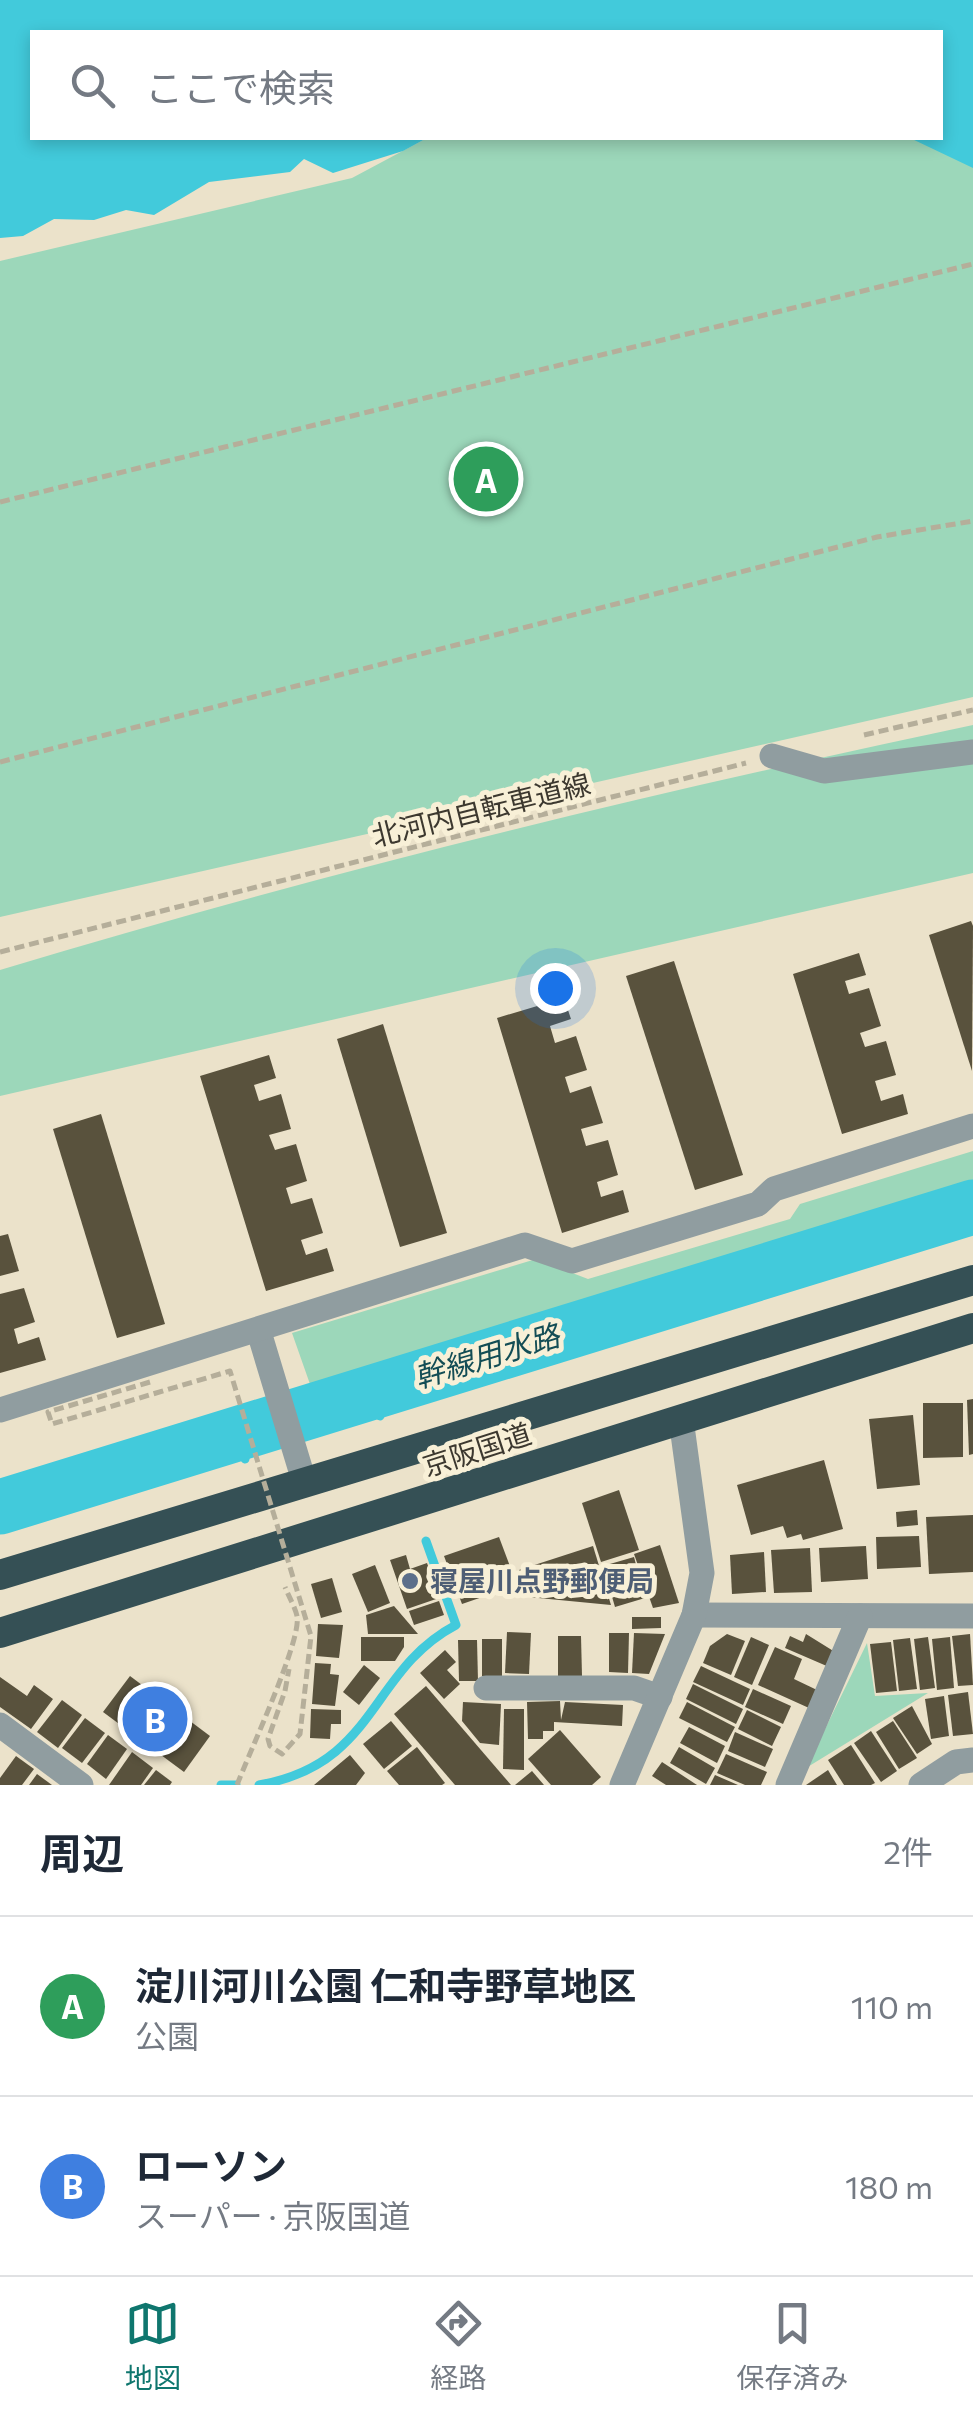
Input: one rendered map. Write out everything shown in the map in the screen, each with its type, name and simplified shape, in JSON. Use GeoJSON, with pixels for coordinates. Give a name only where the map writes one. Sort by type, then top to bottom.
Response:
{"type":"FeatureCollection","features":[{"type":"Feature","properties":{"kind":"highway","name":"京阪国道"},"geometry":{"type":"LineString","coordinates":[[0,1576],[973,1280]]}},
{"type":"Feature","properties":{"kind":"highway","name":"京阪国道"},"geometry":{"type":"LineString","coordinates":[[0,1633],[973,1328]]}},
{"type":"Feature","properties":{"kind":"street"},"geometry":{"type":"LineString","coordinates":[[772,756],[824,771],[973,752]]}},
{"type":"Feature","properties":{"kind":"street"},"geometry":{"type":"LineString","coordinates":[[0,1410],[259,1332],[524,1245],[572,1261],[758,1204],[774,1189],[973,1126]]}},
{"type":"Feature","properties":{"kind":"street"},"geometry":{"type":"LineString","coordinates":[[259,1332],[304,1481]]}},
{"type":"Feature","properties":{"kind":"street"},"geometry":{"type":"LineString","coordinates":[[622,1785],[694,1615],[702,1572],[681,1418]]}},
{"type":"Feature","properties":{"kind":"street"},"geometry":{"type":"LineString","coordinates":[[694,1615],[973,1616]]}},
{"type":"Feature","properties":{"kind":"street"},"geometry":{"type":"LineString","coordinates":[[788,1785],[860,1616]]}},
{"type":"Feature","properties":{"kind":"street"},"geometry":{"type":"LineString","coordinates":[[486,1688],[634,1688],[660,1696]]}},
{"type":"Feature","properties":{"kind":"street"},"geometry":{"type":"LineString","coordinates":[[0,1725],[81,1785]]}},
{"type":"Feature","properties":{"kind":"street"},"geometry":{"type":"LineString","coordinates":[[921,1785],[956,1762],[973,1760]]}},
{"type":"Feature","properties":{"kind":"path"},"geometry":{"type":"LineString","coordinates":[[0,502],[973,264]]}},
{"type":"Feature","properties":{"kind":"path"},"geometry":{"type":"LineString","coordinates":[[0,762],[877,537],[973,521]]}},
{"type":"Feature","properties":{"kind":"path"},"geometry":{"type":"LineString","coordinates":[[845,740],[973,710]]}},
{"type":"Feature","properties":{"kind":"path","name":"北河内自転車道線"},"geometry":{"type":"LineString","coordinates":[[0,952],[772,756]]}},
{"type":"Feature","properties":{"kind":"path"},"geometry":{"type":"LineString","coordinates":[[150,1382],[48,1412],[52,1424],[230,1371],[310,1636],[300,1734],[282,1754],[268,1740],[285,1691],[298,1619],[285,1588]]}},
{"type":"Feature","properties":{"kind":"path"},"geometry":{"type":"LineString","coordinates":[[238,1782],[274,1685],[289,1666]]}},
{"type":"Feature","properties":{"kind":"green space"},"geometry":{"type":"Polygon","coordinates":[[[423,140],[921,140],[973,162],[973,697],[0,917],[0,261],[352,178],[423,140]]]}},
{"type":"Feature","properties":{"kind":"green space"},"geometry":{"type":"Polygon","coordinates":[[[973,725],[973,873],[0,1096],[0,970],[484,837],[973,725]]]}},
{"type":"Feature","properties":{"kind":"green space"},"geometry":{"type":"Polygon","coordinates":[[[973,1151],[973,1183],[311,1387],[292,1333],[536,1259],[588,1279],[790,1219],[800,1204],[973,1151]]]}},
{"type":"Feature","properties":{"kind":"green space"},"geometry":{"type":"Polygon","coordinates":[[[867,1643],[875,1696],[928,1693],[806,1768],[867,1643]]]}},
{"type":"Feature","properties":{"kind":"water"},"geometry":{"type":"Polygon","coordinates":[[[0,0],[973,0],[973,168],[914,140],[943,140],[943,30],[30,30],[30,140],[423,140],[403,151],[333,173],[304,159],[290,172],[209,182],[154,215],[126,210],[94,220],[54,219],[23,236],[0,238],[0,0]]]}},
{"type":"Feature","properties":{"kind":"building"},"geometry":{"type":"Polygon","coordinates":[[[971,921],[973,926],[972,1071],[929,935],[971,921]]]}},
{"type":"Feature","properties":{"kind":"building"},"geometry":{"type":"Polygon","coordinates":[[[859,953],[866,975],[845,981],[849,994],[869,988],[881,1026],[860,1033],[865,1047],[886,1041],[896,1075],[875,1081],[881,1101],[903,1094],[908,1114],[842,1134],[793,974],[859,953]]]}},
{"type":"Feature","properties":{"kind":"building"},"geometry":{"type":"Polygon","coordinates":[[[674,961],[743,1175],[695,1190],[626,976],[674,961]]]}},
{"type":"Feature","properties":{"kind":"building"},"geometry":{"type":"Polygon","coordinates":[[[564,998],[571,1019],[550,1026],[555,1043],[576,1036],[587,1070],[565,1077],[570,1093],[591,1086],[603,1123],[581,1129],[586,1146],[608,1140],[618,1175],[597,1182],[601,1197],[623,1190],[629,1212],[562,1233],[497,1018],[564,998]]]}},
{"type":"Feature","properties":{"kind":"building"},"geometry":{"type":"Polygon","coordinates":[[[383,1024],[447,1233],[400,1247],[337,1039],[383,1024]]]}},
{"type":"Feature","properties":{"kind":"building"},"geometry":{"type":"Polygon","coordinates":[[[269,1055],[276,1078],[254,1085],[259,1101],[281,1094],[291,1129],[269,1135],[275,1150],[296,1144],[307,1181],[286,1188],[291,1204],[312,1198],[323,1233],[301,1240],[306,1255],[327,1248],[334,1271],[266,1291],[200,1076],[269,1055]]]}},
{"type":"Feature","properties":{"kind":"building"},"geometry":{"type":"Polygon","coordinates":[[[101,1114],[165,1324],[117,1338],[53,1129],[101,1114]]]}},
{"type":"Feature","properties":{"kind":"building"},"geometry":{"type":"Polygon","coordinates":[[[8,1234],[19,1271],[0,1276],[0,1236],[8,1234]]]}},
{"type":"Feature","properties":{"kind":"building"},"geometry":{"type":"Polygon","coordinates":[[[24,1288],[35,1322],[14,1329],[18,1344],[39,1337],[46,1360],[0,1373],[0,1294],[24,1288]]]}},
{"type":"Feature","properties":{"kind":"building"},"geometry":{"type":"Polygon","coordinates":[[[973,1399],[973,1454],[969,1455],[967,1400],[973,1399]]]}},
{"type":"Feature","properties":{"kind":"building"},"geometry":{"type":"Polygon","coordinates":[[[923,1403],[963,1403],[963,1457],[923,1458],[923,1403]]]}},
{"type":"Feature","properties":{"kind":"building"},"geometry":{"type":"Polygon","coordinates":[[[913,1415],[920,1485],[877,1489],[869,1419],[913,1415]]]}},
{"type":"Feature","properties":{"kind":"building"},"geometry":{"type":"Polygon","coordinates":[[[824,1460],[843,1529],[803,1540],[801,1534],[787,1538],[783,1526],[751,1535],[737,1485],[824,1460]]]}},
{"type":"Feature","properties":{"kind":"building"},"geometry":{"type":"Polygon","coordinates":[[[619,1490],[639,1550],[601,1562],[582,1503],[619,1490]]]}},
{"type":"Feature","properties":{"kind":"building"},"geometry":{"type":"Polygon","coordinates":[[[917,1510],[918,1525],[897,1527],[896,1512],[917,1510]]]}},
{"type":"Feature","properties":{"kind":"building"},"geometry":{"type":"Polygon","coordinates":[[[973,1515],[973,1572],[929,1574],[926,1517],[973,1515]]]}},
{"type":"Feature","properties":{"kind":"building"},"geometry":{"type":"Polygon","coordinates":[[[919,1536],[921,1567],[877,1569],[876,1537],[919,1536]]]}},
{"type":"Feature","properties":{"kind":"building"},"geometry":{"type":"Polygon","coordinates":[[[499,1537],[517,1585],[462,1604],[444,1556],[499,1537]]]}},
{"type":"Feature","properties":{"kind":"building"},"geometry":{"type":"Polygon","coordinates":[[[660,1545],[679,1603],[653,1608],[634,1554],[660,1545]]]}},
{"type":"Feature","properties":{"kind":"building"},"geometry":{"type":"Polygon","coordinates":[[[593,1546],[611,1605],[528,1597],[519,1570],[593,1546]]]}},
{"type":"Feature","properties":{"kind":"building"},"geometry":{"type":"Polygon","coordinates":[[[866,1546],[868,1579],[821,1582],[819,1548],[866,1546]]]}},
{"type":"Feature","properties":{"kind":"building"},"geometry":{"type":"Polygon","coordinates":[[[810,1548],[812,1592],[774,1593],[771,1550],[810,1548]]]}},
{"type":"Feature","properties":{"kind":"building"},"geometry":{"type":"Polygon","coordinates":[[[764,1552],[766,1592],[732,1594],[730,1555],[764,1552]]]}},
{"type":"Feature","properties":{"kind":"building"},"geometry":{"type":"Polygon","coordinates":[[[406,1555],[410,1569],[427,1563],[439,1598],[407,1609],[390,1560],[406,1555]]]}},
{"type":"Feature","properties":{"kind":"building"},"geometry":{"type":"Polygon","coordinates":[[[634,1557],[645,1598],[615,1607],[603,1566],[634,1557]]]}},
{"type":"Feature","properties":{"kind":"building"},"geometry":{"type":"Polygon","coordinates":[[[375,1565],[390,1603],[368,1612],[352,1574],[375,1565]]]}},
{"type":"Feature","properties":{"kind":"building"},"geometry":{"type":"Polygon","coordinates":[[[332,1578],[342,1612],[321,1618],[311,1584],[332,1578]]]}},
{"type":"Feature","properties":{"kind":"building"},"geometry":{"type":"Polygon","coordinates":[[[439,1601],[444,1615],[414,1625],[409,1611],[439,1601]]]}},
{"type":"Feature","properties":{"kind":"building"},"geometry":{"type":"Polygon","coordinates":[[[394,1606],[418,1634],[368,1634],[366,1615],[394,1606]]]}},
{"type":"Feature","properties":{"kind":"building"},"geometry":{"type":"Polygon","coordinates":[[[632,1617],[661,1617],[661,1628],[632,1629],[632,1617]]]}},
{"type":"Feature","properties":{"kind":"building"},"geometry":{"type":"Polygon","coordinates":[[[318,1624],[343,1625],[339,1658],[316,1656],[318,1624]]]}},
{"type":"Feature","properties":{"kind":"building"},"geometry":{"type":"Polygon","coordinates":[[[507,1632],[531,1633],[529,1674],[505,1673],[507,1632]]]}},
{"type":"Feature","properties":{"kind":"building"},"geometry":{"type":"Polygon","coordinates":[[[609,1633],[629,1633],[628,1673],[609,1672],[609,1633]]]}},
{"type":"Feature","properties":{"kind":"building"},"geometry":{"type":"Polygon","coordinates":[[[634,1633],[665,1634],[649,1674],[632,1673],[634,1633]]]}},
{"type":"Feature","properties":{"kind":"building"},"geometry":{"type":"Polygon","coordinates":[[[727,1634],[745,1641],[731,1675],[703,1663],[710,1646],[727,1634]]]}},
{"type":"Feature","properties":{"kind":"building"},"geometry":{"type":"Polygon","coordinates":[[[806,1634],[835,1652],[829,1667],[785,1648],[790,1636],[803,1642],[806,1634]]]}},
{"type":"Feature","properties":{"kind":"building"},"geometry":{"type":"Polygon","coordinates":[[[970,1634],[973,1685],[958,1686],[952,1636],[970,1634]]]}},
{"type":"Feature","properties":{"kind":"building"},"geometry":{"type":"Polygon","coordinates":[[[558,1636],[581,1636],[582,1676],[558,1676],[558,1636]]]}},
{"type":"Feature","properties":{"kind":"building"},"geometry":{"type":"Polygon","coordinates":[[[361,1637],[404,1637],[404,1647],[395,1661],[361,1661],[361,1637]]]}},
{"type":"Feature","properties":{"kind":"building"},"geometry":{"type":"Polygon","coordinates":[[[751,1637],[769,1645],[752,1685],[734,1677],[751,1637]]]}},
{"type":"Feature","properties":{"kind":"building"},"geometry":{"type":"Polygon","coordinates":[[[928,1637],[935,1688],[920,1690],[914,1639],[928,1637]]]}},
{"type":"Feature","properties":{"kind":"building"},"geometry":{"type":"Polygon","coordinates":[[[950,1637],[954,1688],[937,1690],[932,1639],[950,1637]]]}},
{"type":"Feature","properties":{"kind":"building"},"geometry":{"type":"Polygon","coordinates":[[[910,1638],[917,1689],[899,1691],[893,1640],[910,1638]]]}},
{"type":"Feature","properties":{"kind":"building"},"geometry":{"type":"Polygon","coordinates":[[[482,1639],[502,1639],[502,1676],[482,1676],[482,1639]]]}},
{"type":"Feature","properties":{"kind":"building"},"geometry":{"type":"Polygon","coordinates":[[[458,1640],[477,1640],[478,1681],[459,1681],[458,1640]]]}},
{"type":"Feature","properties":{"kind":"building"},"geometry":{"type":"Polygon","coordinates":[[[891,1642],[897,1691],[876,1693],[870,1644],[891,1642]]]}},
{"type":"Feature","properties":{"kind":"building"},"geometry":{"type":"Polygon","coordinates":[[[775,1647],[802,1659],[794,1679],[817,1690],[809,1708],[758,1685],[775,1647]]]}},
{"type":"Feature","properties":{"kind":"building"},"geometry":{"type":"Polygon","coordinates":[[[445,1650],[456,1662],[447,1670],[460,1684],[444,1699],[420,1673],[445,1650]]]}},
{"type":"Feature","properties":{"kind":"building"},"geometry":{"type":"Polygon","coordinates":[[[315,1663],[331,1664],[330,1674],[339,1675],[335,1706],[312,1704],[315,1663]]]}},
{"type":"Feature","properties":{"kind":"building"},"geometry":{"type":"Polygon","coordinates":[[[364,1665],[380,1678],[359,1705],[343,1692],[364,1665]]]}},
{"type":"Feature","properties":{"kind":"building"},"geometry":{"type":"Polygon","coordinates":[[[701,1666],[750,1689],[743,1705],[693,1682],[701,1666]]]}},
{"type":"Feature","properties":{"kind":"building"},"geometry":{"type":"Polygon","coordinates":[[[130,1676],[210,1736],[184,1772],[103,1712],[130,1676]]]}},
{"type":"Feature","properties":{"kind":"building"},"geometry":{"type":"Polygon","coordinates":[[[0,1677],[27,1696],[34,1685],[53,1699],[31,1729],[0,1707],[0,1677]]]}},
{"type":"Feature","properties":{"kind":"building"},"geometry":{"type":"Polygon","coordinates":[[[693,1684],[743,1709],[736,1724],[686,1699],[693,1684]]]}},
{"type":"Feature","properties":{"kind":"building"},"geometry":{"type":"Polygon","coordinates":[[[426,1686],[511,1785],[455,1785],[394,1714],[426,1686]]]}},
{"type":"Feature","properties":{"kind":"building"},"geometry":{"type":"Polygon","coordinates":[[[753,1689],[791,1706],[783,1724],[745,1707],[753,1689]]]}},
{"type":"Feature","properties":{"kind":"building"},"geometry":{"type":"Polygon","coordinates":[[[968,1692],[973,1734],[953,1736],[948,1695],[968,1692]]]}},
{"type":"Feature","properties":{"kind":"building"},"geometry":{"type":"Polygon","coordinates":[[[944,1696],[949,1736],[931,1739],[925,1699],[944,1696]]]}},
{"type":"Feature","properties":{"kind":"building"},"geometry":{"type":"Polygon","coordinates":[[[62,1700],[82,1715],[58,1748],[37,1732],[62,1700]]]}},
{"type":"Feature","properties":{"kind":"building"},"geometry":{"type":"Polygon","coordinates":[[[560,1701],[561,1720],[565,1702],[623,1705],[622,1726],[554,1722],[554,1731],[543,1731],[543,1739],[528,1739],[527,1702],[560,1701]]]}},
{"type":"Feature","properties":{"kind":"building"},"geometry":{"type":"Polygon","coordinates":[[[463,1702],[501,1704],[499,1745],[480,1743],[462,1721],[463,1702]]]}},
{"type":"Feature","properties":{"kind":"building"},"geometry":{"type":"Polygon","coordinates":[[[687,1702],[735,1727],[727,1742],[679,1718],[687,1702]]]}},
{"type":"Feature","properties":{"kind":"building"},"geometry":{"type":"Polygon","coordinates":[[[912,1706],[932,1744],[917,1754],[893,1718],[912,1706]]]}},
{"type":"Feature","properties":{"kind":"building"},"geometry":{"type":"Polygon","coordinates":[[[311,1709],[341,1710],[341,1724],[331,1724],[330,1739],[310,1738],[311,1709]]]}},
{"type":"Feature","properties":{"kind":"building"},"geometry":{"type":"Polygon","coordinates":[[[504,1709],[524,1709],[524,1770],[503,1769],[504,1709]]]}},
{"type":"Feature","properties":{"kind":"building"},"geometry":{"type":"Polygon","coordinates":[[[747,1710],[781,1727],[772,1746],[738,1729],[747,1710]]]}},
{"type":"Feature","properties":{"kind":"building"},"geometry":{"type":"Polygon","coordinates":[[[85,1718],[105,1733],[82,1763],[62,1748],[85,1718]]]}},
{"type":"Feature","properties":{"kind":"building"},"geometry":{"type":"Polygon","coordinates":[[[391,1721],[412,1746],[384,1769],[363,1744],[391,1721]]]}},
{"type":"Feature","properties":{"kind":"building"},"geometry":{"type":"Polygon","coordinates":[[[893,1721],[917,1758],[899,1769],[876,1732],[893,1721]]]}},
{"type":"Feature","properties":{"kind":"building"},"geometry":{"type":"Polygon","coordinates":[[[689,1727],[725,1746],[717,1763],[680,1743],[689,1727]]]}},
{"type":"Feature","properties":{"kind":"building"},"geometry":{"type":"Polygon","coordinates":[[[560,1730],[601,1777],[592,1785],[551,1785],[528,1759],[560,1730]]]}},
{"type":"Feature","properties":{"kind":"building"},"geometry":{"type":"Polygon","coordinates":[[[871,1731],[897,1771],[881,1782],[854,1743],[871,1731]]]}},
{"type":"Feature","properties":{"kind":"building"},"geometry":{"type":"Polygon","coordinates":[[[735,1732],[773,1749],[765,1767],[728,1751],[735,1732]]]}},
{"type":"Feature","properties":{"kind":"building"},"geometry":{"type":"Polygon","coordinates":[[[108,1735],[127,1749],[106,1779],[87,1764],[108,1735]]]}},
{"type":"Feature","properties":{"kind":"building"},"geometry":{"type":"Polygon","coordinates":[[[851,1745],[875,1783],[844,1785],[828,1760],[851,1745]]]}},
{"type":"Feature","properties":{"kind":"building"},"geometry":{"type":"Polygon","coordinates":[[[417,1747],[445,1783],[399,1785],[387,1771],[417,1747]]]}},
{"type":"Feature","properties":{"kind":"building"},"geometry":{"type":"Polygon","coordinates":[[[679,1747],[715,1768],[706,1784],[670,1763],[679,1747]]]}},
{"type":"Feature","properties":{"kind":"building"},"geometry":{"type":"Polygon","coordinates":[[[132,1752],[153,1768],[141,1785],[109,1785],[132,1752]]]}},
{"type":"Feature","properties":{"kind":"building"},"geometry":{"type":"Polygon","coordinates":[[[726,1754],[767,1772],[761,1785],[745,1785],[717,1773],[726,1754]]]}},
{"type":"Feature","properties":{"kind":"building"},"geometry":{"type":"Polygon","coordinates":[[[350,1755],[365,1773],[356,1785],[314,1785],[350,1755]]]}},
{"type":"Feature","properties":{"kind":"building"},"geometry":{"type":"Polygon","coordinates":[[[16,1756],[34,1769],[22,1785],[0,1785],[0,1778],[16,1756]]]}},
{"type":"Feature","properties":{"kind":"building"},"geometry":{"type":"Polygon","coordinates":[[[662,1762],[697,1785],[666,1785],[652,1776],[662,1762]]]}},
{"type":"Feature","properties":{"kind":"building"},"geometry":{"type":"Polygon","coordinates":[[[156,1770],[172,1782],[170,1785],[144,1785],[156,1770]]]}},
{"type":"Feature","properties":{"kind":"building"},"geometry":{"type":"Polygon","coordinates":[[[828,1770],[837,1785],[806,1785],[828,1770]]]}},
{"type":"Feature","properties":{"kind":"building"},"geometry":{"type":"Polygon","coordinates":[[[532,1771],[544,1785],[515,1785],[532,1771]]]}},
{"type":"Feature","properties":{"kind":"building"},"geometry":{"type":"Polygon","coordinates":[[[37,1774],[52,1785],[29,1785],[37,1774]]]}},
{"type":"Feature","properties":{"kind":"building"},"geometry":{"type":"Polygon","coordinates":[[[715,1775],[738,1785],[710,1785],[715,1775]]]}},
{"type":"Feature","properties":{"kind":"waterway","name":"幹線用水路"},"geometry":{"type":"LineString","coordinates":[[0,1507],[973,1207]]}},
{"type":"Feature","properties":{"kind":"waterway"},"geometry":{"type":"LineString","coordinates":[[371,1393],[380,1416]]}},
{"type":"Feature","properties":{"kind":"waterway"},"geometry":{"type":"LineString","coordinates":[[245,1459],[250,1430]]}},
{"type":"Feature","properties":{"kind":"waterway"},"geometry":{"type":"LineString","coordinates":[[259,1785],[298,1774],[328,1758],[351,1737],[405,1666],[427,1644],[456,1625],[426,1541]]}},
{"type":"Feature","properties":{"kind":"waterway"},"geometry":{"type":"LineString","coordinates":[[221,1785],[236,1785]]}},
{"type":"Feature","properties":{"kind":"place","name":"淀川河川公園 仁和寺野草地区"},"geometry":{"type":"Point","coordinates":[486,479]}},
{"type":"Feature","properties":{"kind":"place","name":"寝屋川点野郵便局"},"geometry":{"type":"Point","coordinates":[410,1581]}},
{"type":"Feature","properties":{"kind":"place","name":"ローソン"},"geometry":{"type":"Point","coordinates":[155,1719]}}]}
